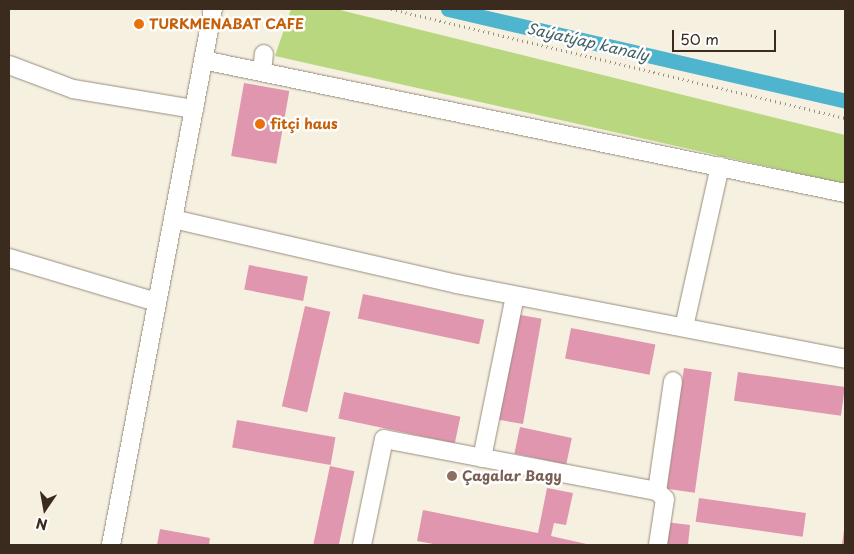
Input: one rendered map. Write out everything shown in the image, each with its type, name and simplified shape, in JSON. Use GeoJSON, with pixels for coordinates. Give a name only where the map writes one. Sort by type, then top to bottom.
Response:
{"type":"FeatureCollection","features":[{"type":"Feature","properties":{"kind":"street"},"geometry":{"type":"LineString","coordinates":[[111,545],[213,9]]}},
{"type":"Feature","properties":{"kind":"street"},"geometry":{"type":"LineString","coordinates":[[262,72],[264,54]]}},
{"type":"Feature","properties":{"kind":"street"},"geometry":{"type":"LineString","coordinates":[[203,60],[845,193]]}},
{"type":"Feature","properties":{"kind":"street"},"geometry":{"type":"LineString","coordinates":[[9,65],[72,89],[194,109]]}},
{"type":"Feature","properties":{"kind":"street"},"geometry":{"type":"LineString","coordinates":[[684,327],[720,166]]}},
{"type":"Feature","properties":{"kind":"street"},"geometry":{"type":"LineString","coordinates":[[173,219],[515,296],[845,359]]}},
{"type":"Feature","properties":{"kind":"street"},"geometry":{"type":"LineString","coordinates":[[9,258],[157,302]]}},
{"type":"Feature","properties":{"kind":"street"},"geometry":{"type":"LineString","coordinates":[[482,458],[515,296]]}},
{"type":"Feature","properties":{"kind":"street"},"geometry":{"type":"LineString","coordinates":[[657,490],[673,381]]}},
{"type":"Feature","properties":{"kind":"street"},"geometry":{"type":"LineString","coordinates":[[362,545],[384,439],[657,490],[665,499],[658,545]]}},
{"type":"Feature","properties":{"kind":"path"},"geometry":{"type":"LineString","coordinates":[[391,9],[845,118]]}},
{"type":"Feature","properties":{"kind":"green space"},"geometry":{"type":"Polygon","coordinates":[[[291,9],[336,9],[845,135],[845,184],[275,56],[291,9]]]}},
{"type":"Feature","properties":{"kind":"building","name":"fitçi haus"},"geometry":{"type":"Polygon","coordinates":[[[244,83],[289,91],[276,164],[231,156],[244,83]]]}},
{"type":"Feature","properties":{"kind":"building"},"geometry":{"type":"Polygon","coordinates":[[[249,265],[308,276],[303,301],[244,290],[249,265]]]}},
{"type":"Feature","properties":{"kind":"building"},"geometry":{"type":"Polygon","coordinates":[[[363,294],[484,320],[479,344],[358,318],[363,294]]]}},
{"type":"Feature","properties":{"kind":"building"},"geometry":{"type":"Polygon","coordinates":[[[305,306],[330,312],[307,412],[282,406],[305,306]]]}},
{"type":"Feature","properties":{"kind":"building"},"geometry":{"type":"Polygon","coordinates":[[[515,314],[542,319],[523,424],[496,419],[515,314]]]}},
{"type":"Feature","properties":{"kind":"building"},"geometry":{"type":"Polygon","coordinates":[[[571,328],[655,344],[650,375],[565,358],[571,328]]]}},
{"type":"Feature","properties":{"kind":"building"},"geometry":{"type":"Polygon","coordinates":[[[684,368],[712,372],[695,493],[667,489],[684,368]]]}},
{"type":"Feature","properties":{"kind":"building"},"geometry":{"type":"Polygon","coordinates":[[[738,372],[845,387],[841,416],[734,401],[738,372]]]}},
{"type":"Feature","properties":{"kind":"building"},"geometry":{"type":"Polygon","coordinates":[[[344,392],[460,417],[455,443],[338,418],[344,392]]]}},
{"type":"Feature","properties":{"kind":"building"},"geometry":{"type":"Polygon","coordinates":[[[237,420],[335,437],[331,465],[232,448],[237,420]]]}},
{"type":"Feature","properties":{"kind":"building"},"geometry":{"type":"Polygon","coordinates":[[[520,427],[572,438],[566,464],[514,453],[520,427]]]}},
{"type":"Feature","properties":{"kind":"building"},"geometry":{"type":"Polygon","coordinates":[[[330,466],[354,471],[339,545],[313,544],[330,466]]]}},
{"type":"Feature","properties":{"kind":"building"},"geometry":{"type":"Polygon","coordinates":[[[547,488],[573,493],[566,525],[554,523],[551,536],[591,545],[439,545],[417,541],[423,510],[538,533],[547,488]]]}},
{"type":"Feature","properties":{"kind":"building"},"geometry":{"type":"Polygon","coordinates":[[[699,498],[806,513],[803,537],[696,522],[699,498]]]}},
{"type":"Feature","properties":{"kind":"building"},"geometry":{"type":"Polygon","coordinates":[[[665,522],[690,525],[688,545],[662,545],[665,522]]]}},
{"type":"Feature","properties":{"kind":"building"},"geometry":{"type":"Polygon","coordinates":[[[160,529],[210,538],[209,545],[157,545],[160,529]]]}},
{"type":"Feature","properties":{"kind":"building"},"geometry":{"type":"Polygon","coordinates":[[[844,530],[845,545],[842,545],[844,530]]]}},
{"type":"Feature","properties":{"kind":"waterway","name":"Saýatýap kanaly"},"geometry":{"type":"LineString","coordinates":[[448,9],[845,101]]}},
{"type":"Feature","properties":{"kind":"place","name":"TURKMENABAT CAFE"},"geometry":{"type":"Point","coordinates":[139,24]}},
{"type":"Feature","properties":{"kind":"place","name":"fitçi haus"},"geometry":{"type":"Point","coordinates":[260,124]}},
{"type":"Feature","properties":{"kind":"place","name":"Çagalar Bagy"},"geometry":{"type":"Point","coordinates":[452,476]}}]}
